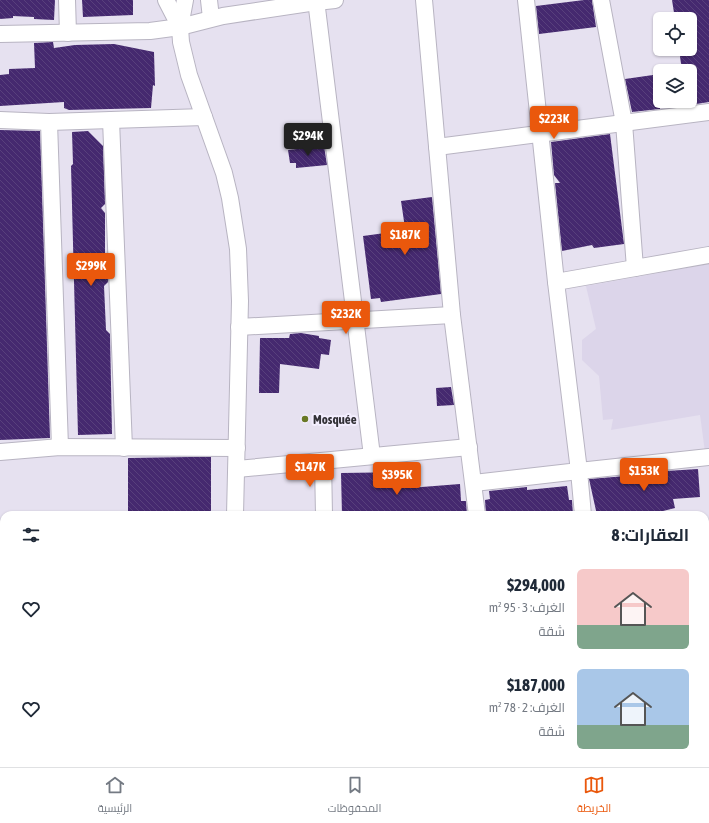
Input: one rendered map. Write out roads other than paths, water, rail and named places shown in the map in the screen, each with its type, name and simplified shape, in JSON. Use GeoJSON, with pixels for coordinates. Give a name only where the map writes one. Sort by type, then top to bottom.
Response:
{"type":"FeatureCollection","features":[{"type":"Feature","properties":{"kind":"street"},"geometry":{"type":"LineString","coordinates":[[67,0],[68,33]]}},
{"type":"Feature","properties":{"kind":"street"},"geometry":{"type":"LineString","coordinates":[[166,0],[180,27]]}},
{"type":"Feature","properties":{"kind":"street"},"geometry":{"type":"LineString","coordinates":[[185,0],[180,27],[181,42],[186,64],[224,173],[235,224],[240,275],[236,511]]}},
{"type":"Feature","properties":{"kind":"street"},"geometry":{"type":"LineString","coordinates":[[209,0],[211,18]]}},
{"type":"Feature","properties":{"kind":"street"},"geometry":{"type":"LineString","coordinates":[[0,34],[134,32],[164,30],[211,18],[316,1],[335,0]]}},
{"type":"Feature","properties":{"kind":"street"},"geometry":{"type":"LineString","coordinates":[[424,0],[452,315],[477,511]]}},
{"type":"Feature","properties":{"kind":"street"},"geometry":{"type":"LineString","coordinates":[[526,0],[556,282],[583,511]]}},
{"type":"Feature","properties":{"kind":"street"},"geometry":{"type":"LineString","coordinates":[[601,0],[624,123],[635,268]]}},
{"type":"Feature","properties":{"kind":"street"},"geometry":{"type":"LineString","coordinates":[[316,1],[372,456]]}},
{"type":"Feature","properties":{"kind":"street"},"geometry":{"type":"LineString","coordinates":[[437,147],[709,112]]}},
{"type":"Feature","properties":{"kind":"street"},"geometry":{"type":"LineString","coordinates":[[0,120],[49,122],[204,116]]}},
{"type":"Feature","properties":{"kind":"street"},"geometry":{"type":"LineString","coordinates":[[111,120],[124,448]]}},
{"type":"Feature","properties":{"kind":"street"},"geometry":{"type":"LineString","coordinates":[[49,122],[60,447]]}},
{"type":"Feature","properties":{"kind":"street"},"geometry":{"type":"LineString","coordinates":[[556,282],[709,255]]}},
{"type":"Feature","properties":{"kind":"street"},"geometry":{"type":"LineString","coordinates":[[239,327],[452,315]]}},
{"type":"Feature","properties":{"kind":"street"},"geometry":{"type":"LineString","coordinates":[[0,452],[60,447],[237,448]]}},
{"type":"Feature","properties":{"kind":"street"},"geometry":{"type":"LineString","coordinates":[[237,469],[469,447]]}},
{"type":"Feature","properties":{"kind":"street"},"geometry":{"type":"LineString","coordinates":[[474,483],[709,457]]}},
{"type":"Feature","properties":{"kind":"street"},"geometry":{"type":"LineString","coordinates":[[323,461],[324,511]]}},
{"type":"Feature","properties":{"kind":"place","name":"Mosquée"},"geometry":{"type":"Point","coordinates":[305,419]}}]}
